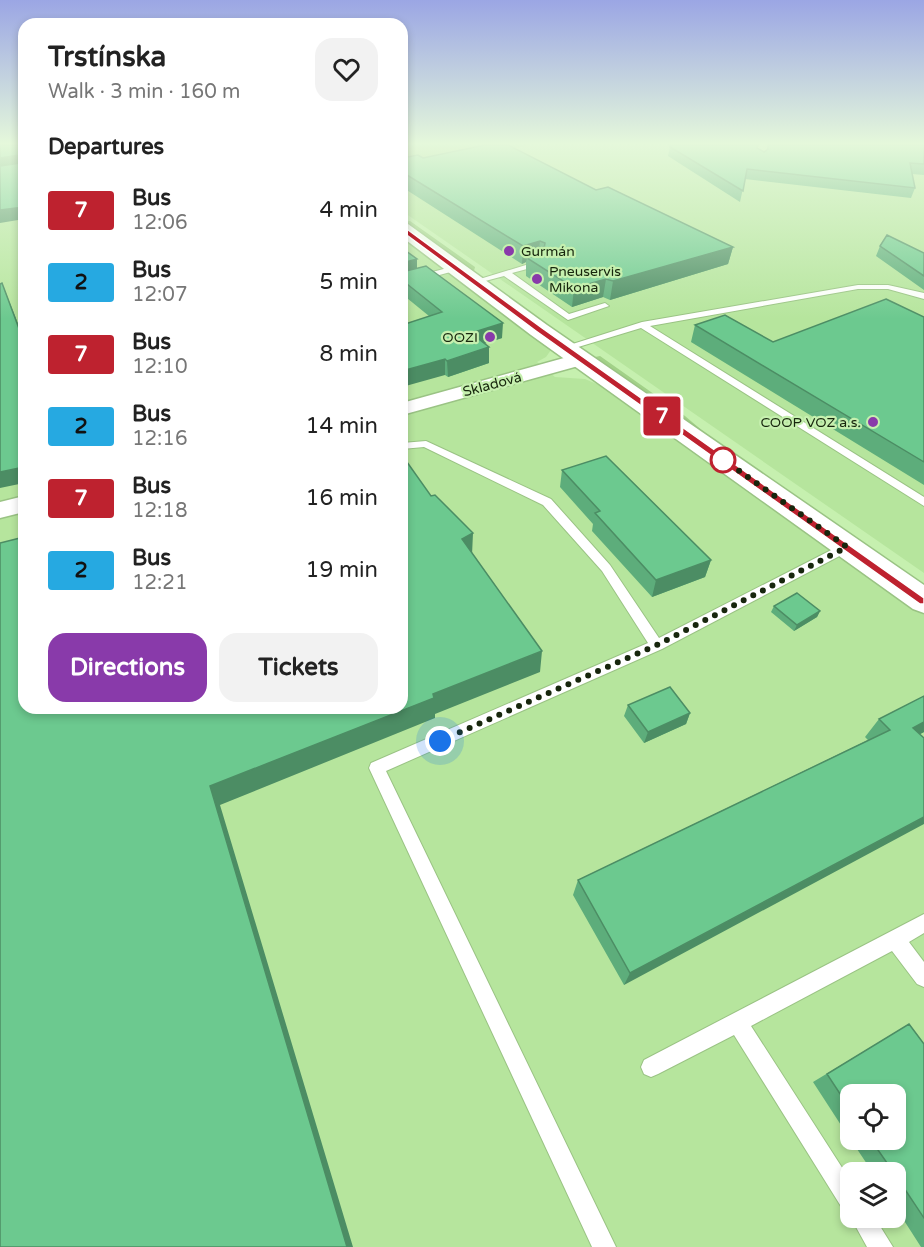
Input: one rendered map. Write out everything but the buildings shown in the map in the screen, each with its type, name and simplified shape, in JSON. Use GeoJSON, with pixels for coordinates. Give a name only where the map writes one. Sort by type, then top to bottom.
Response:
{"type":"FeatureCollection","features":[{"type":"Feature","properties":{"kind":"main road"},"geometry":{"type":"LineString","coordinates":[[408,232],[573,354],[924,601]]}},
{"type":"Feature","properties":{"kind":"street","name":"Skladová"},"geometry":{"type":"LineString","coordinates":[[408,407],[573,354]]}},
{"type":"Feature","properties":{"kind":"street"},"geometry":{"type":"LineString","coordinates":[[0,510],[18,506]]}},
{"type":"Feature","properties":{"kind":"lane"},"geometry":{"type":"LineString","coordinates":[[408,282],[465,275],[506,273],[539,263]]}},
{"type":"Feature","properties":{"kind":"lane"},"geometry":{"type":"LineString","coordinates":[[506,273],[568,317],[605,306]]}},
{"type":"Feature","properties":{"kind":"lane"},"geometry":{"type":"LineString","coordinates":[[573,354],[642,325],[858,287],[888,287],[924,296]]}},
{"type":"Feature","properties":{"kind":"lane"},"geometry":{"type":"LineString","coordinates":[[642,325],[924,502]]}},
{"type":"Feature","properties":{"kind":"lane"},"geometry":{"type":"LineString","coordinates":[[408,446],[426,444],[547,502],[606,568],[657,645]]}},
{"type":"Feature","properties":{"kind":"lane"},"geometry":{"type":"LineString","coordinates":[[604,1247],[377,768],[657,645],[847,547]]}},
{"type":"Feature","properties":{"kind":"lane"},"geometry":{"type":"LineString","coordinates":[[651,1067],[895,940],[924,922]]}},
{"type":"Feature","properties":{"kind":"lane"},"geometry":{"type":"LineString","coordinates":[[895,940],[924,977]]}},
{"type":"Feature","properties":{"kind":"lane"},"geometry":{"type":"LineString","coordinates":[[737,1022],[840,1184]]}},
{"type":"Feature","properties":{"kind":"lane"},"geometry":{"type":"LineString","coordinates":[[869,1228],[881,1247]]}},
{"type":"Feature","properties":{"kind":"shaded area"},"geometry":{"type":"Polygon","coordinates":[[[0,203],[18,203],[18,714],[408,714],[408,240],[549,343],[551,350],[546,357],[537,362],[555,377],[585,379],[613,391],[924,615],[924,1247],[0,1247],[0,203]]]}},
{"type":"Feature","properties":{"kind":"shaded area"},"geometry":{"type":"Polygon","coordinates":[[[408,203],[924,203],[924,573],[408,215],[408,203]]]}},
{"type":"Feature","properties":{"kind":"shaded area"},"geometry":{"type":"Polygon","coordinates":[[[408,221],[475,267],[474,271],[408,225],[408,221]]]}},
{"type":"Feature","properties":{"kind":"shaded area"},"geometry":{"type":"Polygon","coordinates":[[[600,356],[685,416],[705,433],[595,357],[600,356]]]}},
{"type":"Feature","properties":{"kind":"bus line","name":"7"},"geometry":{"type":"LineString","coordinates":[[408,233],[539,330],[924,601]]}},
{"type":"Feature","properties":{"kind":"place","name":"Gurmán"},"geometry":{"type":"Point","coordinates":[509,251]}},
{"type":"Feature","properties":{"kind":"place","name":"Pneuservis Mikona"},"geometry":{"type":"Point","coordinates":[537,279]}},
{"type":"Feature","properties":{"kind":"place","name":"OOZI"},"geometry":{"type":"Point","coordinates":[490,337]}},
{"type":"Feature","properties":{"kind":"place","name":"COOP VOZ a.s."},"geometry":{"type":"Point","coordinates":[873,422]}},
{"type":"Feature","properties":{"kind":"route"},"geometry":{"type":"LineString","coordinates":[[440,741],[657,645],[847,547],[714,453],[723,460]]}}]}
